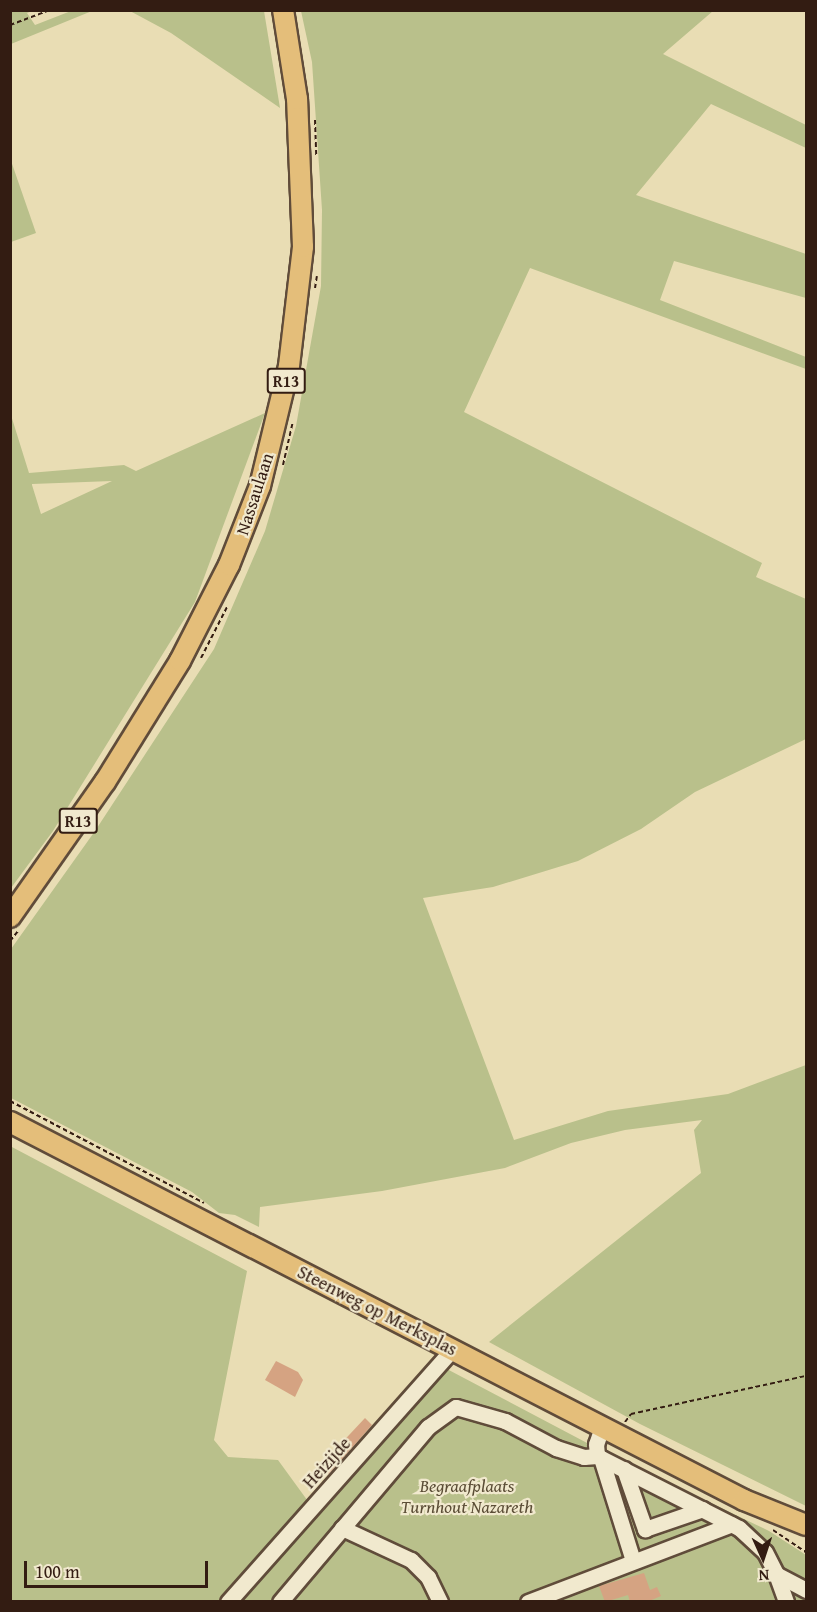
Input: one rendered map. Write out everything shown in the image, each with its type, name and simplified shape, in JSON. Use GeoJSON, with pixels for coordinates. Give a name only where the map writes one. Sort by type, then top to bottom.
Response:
{"type":"FeatureCollection","features":[{"type":"Feature","properties":{"kind":"main road","name":"Nassaulaan"},"geometry":{"type":"LineString","coordinates":[[17,920],[180,661],[225,574],[260,486],[289,366],[303,247],[297,99],[283,10]]}},
{"type":"Feature","properties":{"kind":"main road","name":"Steenweg op Merksplas"},"geometry":{"type":"LineString","coordinates":[[15,1123],[744,1500],[807,1525]]}},
{"type":"Feature","properties":{"kind":"main road","name":"Steenweg op Merksplas"},"geometry":{"type":"LineString","coordinates":[[744,1500],[798,1541]]}},
{"type":"Feature","properties":{"kind":"street","name":"Heizijde"},"geometry":{"type":"LineString","coordinates":[[228,1602],[452,1350]]}},
{"type":"Feature","properties":{"kind":"street"},"geometry":{"type":"LineString","coordinates":[[280,1602],[428,1428],[456,1407],[506,1421],[556,1449],[584,1457],[599,1457],[732,1524],[765,1552],[786,1602]]}},
{"type":"Feature","properties":{"kind":"street"},"geometry":{"type":"LineString","coordinates":[[609,1430],[596,1444],[633,1561]]}},
{"type":"Feature","properties":{"kind":"street"},"geometry":{"type":"LineString","coordinates":[[624,1469],[645,1529],[703,1509]]}},
{"type":"Feature","properties":{"kind":"street"},"geometry":{"type":"LineString","coordinates":[[528,1602],[732,1524]]}},
{"type":"Feature","properties":{"kind":"street"},"geometry":{"type":"LineString","coordinates":[[342,1528],[411,1560],[428,1577],[440,1602]]}},
{"type":"Feature","properties":{"kind":"street"},"geometry":{"type":"LineString","coordinates":[[776,1574],[807,1590]]}},
{"type":"Feature","properties":{"kind":"path"},"geometry":{"type":"LineString","coordinates":[[10,26],[50,10]]}},
{"type":"Feature","properties":{"kind":"path"},"geometry":{"type":"LineString","coordinates":[[314,114],[316,157]]}},
{"type":"Feature","properties":{"kind":"path"},"geometry":{"type":"LineString","coordinates":[[315,290],[317,267]]}},
{"type":"Feature","properties":{"kind":"path"},"geometry":{"type":"LineString","coordinates":[[280,473],[295,412]]}},
{"type":"Feature","properties":{"kind":"path"},"geometry":{"type":"LineString","coordinates":[[195,667],[231,598]]}},
{"type":"Feature","properties":{"kind":"path"},"geometry":{"type":"LineString","coordinates":[[10,941],[17,920]]}},
{"type":"Feature","properties":{"kind":"path"},"geometry":{"type":"LineString","coordinates":[[609,1430],[631,1414],[807,1376]]}},
{"type":"Feature","properties":{"kind":"path"},"geometry":{"type":"LineString","coordinates":[[798,1541],[807,1552]]}},
{"type":"Feature","properties":{"kind":"green space"},"geometry":{"type":"Polygon","coordinates":[[[11,10],[32,11],[27,13],[35,25],[71,11],[92,11],[11,44],[11,10]]]}},
{"type":"Feature","properties":{"kind":"green space"},"geometry":{"type":"Polygon","coordinates":[[[130,11],[264,11],[280,108],[171,33],[130,11]]]}},
{"type":"Feature","properties":{"kind":"green space"},"geometry":{"type":"Polygon","coordinates":[[[301,11],[713,11],[663,54],[806,125],[806,148],[711,104],[636,195],[806,254],[806,298],[674,261],[660,300],[806,357],[806,369],[530,268],[464,412],[762,563],[756,577],[806,599],[806,739],[695,792],[641,829],[578,861],[493,887],[423,898],[514,1140],[608,1111],[728,1094],[806,1065],[806,1506],[640,1424],[489,1342],[701,1173],[694,1130],[702,1120],[625,1130],[571,1143],[505,1168],[382,1191],[260,1207],[259,1227],[235,1215],[219,1213],[192,1192],[11,1098],[11,949],[95,831],[214,649],[265,531],[296,426],[321,286],[322,210],[312,62],[301,11]]]}},
{"type":"Feature","properties":{"kind":"green space"},"geometry":{"type":"Polygon","coordinates":[[[10,158],[36,233],[11,242],[10,242],[10,158]]]}},
{"type":"Feature","properties":{"kind":"green space"},"geometry":{"type":"Polygon","coordinates":[[[10,412],[29,473],[124,465],[136,471],[265,413],[195,602],[53,831],[11,888],[10,412]],[[112,481],[32,484],[41,514],[112,481]]]}},
{"type":"Feature","properties":{"kind":"green space"},"geometry":{"type":"Polygon","coordinates":[[[10,1146],[247,1271],[214,1440],[228,1457],[278,1460],[310,1504],[223,1601],[11,1601],[10,1146]]]}},
{"type":"Feature","properties":{"kind":"green space","name":"Begraafplaats Turnhout Nazareth"},"geometry":{"type":"Polygon","coordinates":[[[445,1368],[589,1444],[769,1531],[806,1555],[806,1601],[234,1602],[445,1368]]]}},
{"type":"Feature","properties":{"kind":"building"},"geometry":{"type":"Polygon","coordinates":[[[276,1361],[298,1372],[303,1380],[295,1397],[265,1380],[276,1361]]]}},
{"type":"Feature","properties":{"kind":"building"},"geometry":{"type":"Polygon","coordinates":[[[365,1418],[372,1425],[329,1474],[320,1466],[365,1418]]]}},
{"type":"Feature","properties":{"kind":"building"},"geometry":{"type":"Polygon","coordinates":[[[644,1573],[650,1590],[657,1587],[661,1596],[647,1602],[630,1602],[628,1595],[605,1602],[599,1586],[644,1573]]]}}]}
